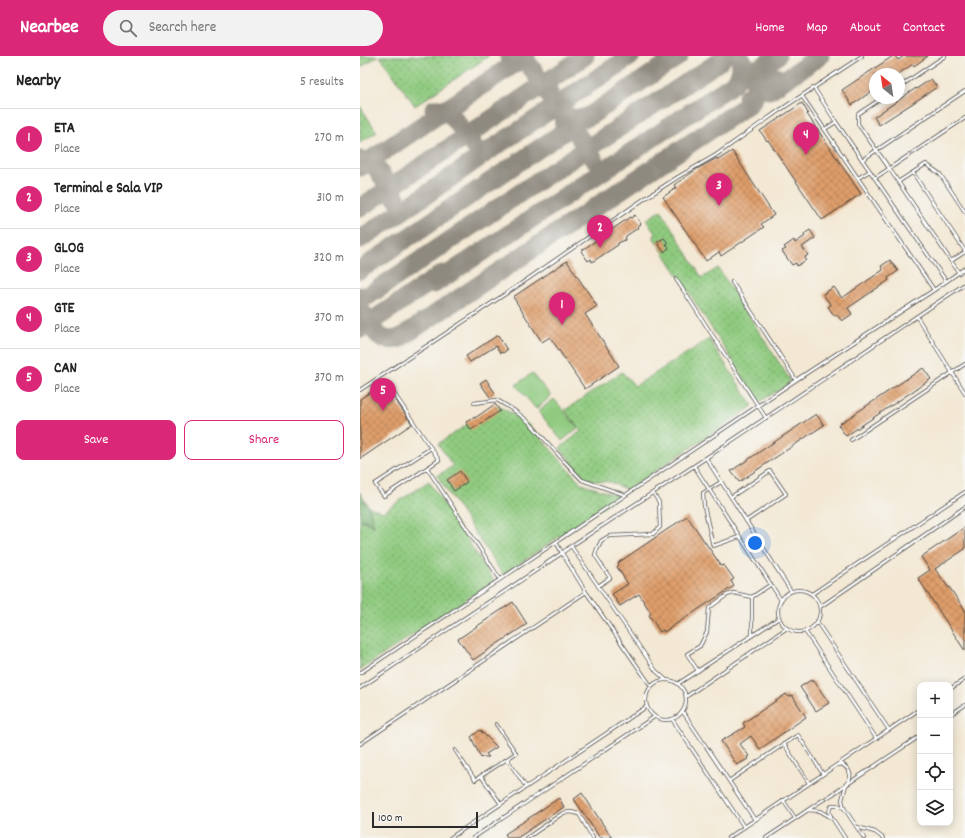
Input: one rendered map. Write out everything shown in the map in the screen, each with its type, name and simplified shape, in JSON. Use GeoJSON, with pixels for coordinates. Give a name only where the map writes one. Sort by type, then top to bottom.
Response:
{"type":"FeatureCollection","features":[{"type":"Feature","properties":{"kind":"lane"},"geometry":{"type":"LineString","coordinates":[[360,390],[522,283],[644,199],[716,155],[777,112],[862,56]]}},
{"type":"Feature","properties":{"kind":"lane"},"geometry":{"type":"LineString","coordinates":[[905,83],[945,56]]}},
{"type":"Feature","properties":{"kind":"lane"},"geometry":{"type":"LineString","coordinates":[[814,88],[946,282]]}},
{"type":"Feature","properties":{"kind":"lane"},"geometry":{"type":"LineString","coordinates":[[862,160],[965,93]]}},
{"type":"Feature","properties":{"kind":"lane"},"geometry":{"type":"LineString","coordinates":[[802,96],[934,290]]}},
{"type":"Feature","properties":{"kind":"lane"},"geometry":{"type":"LineString","coordinates":[[873,104],[858,114],[858,124],[959,273]]}},
{"type":"Feature","properties":{"kind":"lane"},"geometry":{"type":"LineString","coordinates":[[875,178],[965,118]]}},
{"type":"Feature","properties":{"kind":"lane"},"geometry":{"type":"LineString","coordinates":[[825,129],[836,122]]}},
{"type":"Feature","properties":{"kind":"lane"},"geometry":{"type":"LineString","coordinates":[[898,182],[926,164],[940,174],[965,212]]}},
{"type":"Feature","properties":{"kind":"lane"},"geometry":{"type":"LineString","coordinates":[[858,178],[870,171]]}},
{"type":"Feature","properties":{"kind":"lane"},"geometry":{"type":"LineString","coordinates":[[913,173],[965,251],[951,261]]}},
{"type":"Feature","properties":{"kind":"lane"},"geometry":{"type":"LineString","coordinates":[[360,673],[965,268]]}},
{"type":"Feature","properties":{"kind":"lane"},"geometry":{"type":"LineString","coordinates":[[676,279],[766,418]]}},
{"type":"Feature","properties":{"kind":"lane"},"geometry":{"type":"LineString","coordinates":[[732,282],[796,380]]}},
{"type":"Feature","properties":{"kind":"lane"},"geometry":{"type":"LineString","coordinates":[[360,688],[965,284]]}},
{"type":"Feature","properties":{"kind":"lane"},"geometry":{"type":"LineString","coordinates":[[916,317],[965,393]]}},
{"type":"Feature","properties":{"kind":"lane"},"geometry":{"type":"LineString","coordinates":[[851,440],[965,364]]}},
{"type":"Feature","properties":{"kind":"lane"},"geometry":{"type":"LineString","coordinates":[[389,386],[431,448],[439,460],[384,496],[375,484],[431,448]]}},
{"type":"Feature","properties":{"kind":"lane"},"geometry":{"type":"LineString","coordinates":[[474,403],[497,400],[530,422],[564,462],[582,480],[626,495]]}},
{"type":"Feature","properties":{"kind":"lane"},"geometry":{"type":"LineString","coordinates":[[706,458],[791,591]]}},
{"type":"Feature","properties":{"kind":"lane"},"geometry":{"type":"LineString","coordinates":[[694,466],[781,600]]}},
{"type":"Feature","properties":{"kind":"lane"},"geometry":{"type":"LineString","coordinates":[[427,468],[500,580]]}},
{"type":"Feature","properties":{"kind":"lane"},"geometry":{"type":"LineString","coordinates":[[731,497],[770,471],[786,494],[746,521]]}},
{"type":"Feature","properties":{"kind":"lane"},"geometry":{"type":"LineString","coordinates":[[721,482],[703,493],[704,506],[713,546],[739,537]]}},
{"type":"Feature","properties":{"kind":"lane"},"geometry":{"type":"LineString","coordinates":[[812,594],[965,492]]}},
{"type":"Feature","properties":{"kind":"lane"},"geometry":{"type":"LineString","coordinates":[[598,586],[610,578],[595,555],[601,542],[609,536],[653,534],[660,527],[659,502],[653,493]]}},
{"type":"Feature","properties":{"kind":"lane"},"geometry":{"type":"LineString","coordinates":[[820,607],[965,508]]}},
{"type":"Feature","properties":{"kind":"lane"},"geometry":{"type":"LineString","coordinates":[[556,542],[586,592],[651,686]]}},
{"type":"Feature","properties":{"kind":"lane"},"geometry":{"type":"LineString","coordinates":[[571,546],[656,671],[665,679]]}},
{"type":"Feature","properties":{"kind":"lane"},"geometry":{"type":"LineString","coordinates":[[698,671],[687,654],[700,646],[707,632],[709,608],[734,593],[752,597],[770,585]]}},
{"type":"Feature","properties":{"kind":"lane"},"geometry":{"type":"LineString","coordinates":[[798,590],[812,594],[818,600],[820,607],[819,620],[814,626],[809,630],[802,632],[792,631],[782,624],[779,618],[778,607],[785,595],[791,591],[798,590]]}},
{"type":"Feature","properties":{"kind":"lane"},"geometry":{"type":"LineString","coordinates":[[360,744],[586,592]]}},
{"type":"Feature","properties":{"kind":"lane"},"geometry":{"type":"LineString","coordinates":[[752,597],[752,635]]}},
{"type":"Feature","properties":{"kind":"lane"},"geometry":{"type":"LineString","coordinates":[[678,683],[779,618]]}},
{"type":"Feature","properties":{"kind":"lane"},"geometry":{"type":"LineString","coordinates":[[817,622],[889,730]]}},
{"type":"Feature","properties":{"kind":"lane"},"geometry":{"type":"LineString","coordinates":[[686,696],[787,628]]}},
{"type":"Feature","properties":{"kind":"lane"},"geometry":{"type":"LineString","coordinates":[[805,631],[876,738]]}},
{"type":"Feature","properties":{"kind":"lane"},"geometry":{"type":"LineString","coordinates":[[665,679],[678,683],[684,689],[686,696],[686,705],[683,712],[672,720],[660,720],[654,717],[646,706],[648,690],[651,686],[665,679]]}},
{"type":"Feature","properties":{"kind":"lane"},"geometry":{"type":"LineString","coordinates":[[953,687],[965,679]]}},
{"type":"Feature","properties":{"kind":"lane"},"geometry":{"type":"LineString","coordinates":[[953,713],[965,705]]}},
{"type":"Feature","properties":{"kind":"lane"},"geometry":{"type":"LineString","coordinates":[[450,838],[646,706]]}},
{"type":"Feature","properties":{"kind":"lane"},"geometry":{"type":"LineString","coordinates":[[728,838],[917,711]]}},
{"type":"Feature","properties":{"kind":"lane"},"geometry":{"type":"LineString","coordinates":[[683,712],[755,820]]}},
{"type":"Feature","properties":{"kind":"lane"},"geometry":{"type":"LineString","coordinates":[[473,838],[654,717]]}},
{"type":"Feature","properties":{"kind":"lane"},"geometry":{"type":"LineString","coordinates":[[672,720],[744,828]]}},
{"type":"Feature","properties":{"kind":"lane"},"geometry":{"type":"LineString","coordinates":[[455,750],[475,780],[516,753],[496,724]]}},
{"type":"Feature","properties":{"kind":"lane"},"geometry":{"type":"LineString","coordinates":[[729,780],[798,735],[823,774]]}},
{"type":"Feature","properties":{"kind":"lane"},"geometry":{"type":"LineString","coordinates":[[766,838],[917,738]]}},
{"type":"Feature","properties":{"kind":"lane"},"geometry":{"type":"LineString","coordinates":[[784,744],[809,783]]}},
{"type":"Feature","properties":{"kind":"lane"},"geometry":{"type":"LineString","coordinates":[[507,759],[526,787]]}},
{"type":"Feature","properties":{"kind":"lane"},"geometry":{"type":"LineString","coordinates":[[836,765],[842,764],[850,773],[850,778],[846,785],[842,800],[844,808],[864,838]]}},
{"type":"Feature","properties":{"kind":"lane"},"geometry":{"type":"LineString","coordinates":[[481,776],[502,804]]}},
{"type":"Feature","properties":{"kind":"lane"},"geometry":{"type":"LineString","coordinates":[[783,800],[795,818]]}},
{"type":"Feature","properties":{"kind":"lane"},"geometry":{"type":"LineString","coordinates":[[844,808],[837,804],[832,805],[829,809],[829,813],[844,837]]}},
{"type":"Feature","properties":{"kind":"lane"},"geometry":{"type":"LineString","coordinates":[[808,810],[820,811],[832,818]]}},
{"type":"Feature","properties":{"kind":"lane"},"geometry":{"type":"LineString","coordinates":[[527,838],[563,813],[571,812],[578,814],[593,838]]}},
{"type":"Feature","properties":{"kind":"lane"},"geometry":{"type":"LineString","coordinates":[[857,827],[875,832],[883,838]]}},
{"type":"Feature","properties":{"kind":"green space"},"geometry":{"type":"Polygon","coordinates":[[[360,56],[378,56],[360,68],[360,56]]]}},
{"type":"Feature","properties":{"kind":"green space"},"geometry":{"type":"Polygon","coordinates":[[[380,56],[489,56],[415,106],[380,56]]]}},
{"type":"Feature","properties":{"kind":"green space"},"geometry":{"type":"Polygon","coordinates":[[[360,106],[377,132],[360,143],[360,106]]]}},
{"type":"Feature","properties":{"kind":"green space"},"geometry":{"type":"Polygon","coordinates":[[[661,210],[702,278],[718,268],[789,378],[789,383],[786,386],[759,402],[654,238],[655,233],[646,220],[661,210]]]}},
{"type":"Feature","properties":{"kind":"green space"},"geometry":{"type":"Polygon","coordinates":[[[709,339],[753,406],[627,490],[610,482],[595,481],[583,477],[560,448],[581,431],[565,410],[622,372],[635,386],[709,339]]]}},
{"type":"Feature","properties":{"kind":"green space"},"geometry":{"type":"Polygon","coordinates":[[[532,373],[551,396],[536,409],[516,385],[532,373]]]}},
{"type":"Feature","properties":{"kind":"green space"},"geometry":{"type":"Polygon","coordinates":[[[554,399],[578,428],[562,441],[538,411],[554,399]]]}},
{"type":"Feature","properties":{"kind":"green space"},"geometry":{"type":"Polygon","coordinates":[[[497,405],[530,426],[582,484],[619,496],[503,575],[437,476],[453,466],[438,444],[497,405]]]}},
{"type":"Feature","properties":{"kind":"green space"},"geometry":{"type":"Polygon","coordinates":[[[429,481],[494,581],[360,670],[360,519],[374,526],[369,507],[383,512],[429,481]]]}},
{"type":"Feature","properties":{"kind":"green space"},"geometry":{"type":"Polygon","coordinates":[[[360,492],[369,507],[374,527],[360,519],[360,492]]]}},
{"type":"Feature","properties":{"kind":"building"},"geometry":{"type":"Polygon","coordinates":[[[893,56],[895,56],[898,60],[904,56],[928,56],[914,66],[913,64],[905,69],[905,68],[875,68],[893,56]]]}},
{"type":"Feature","properties":{"kind":"building"},"geometry":{"type":"Polygon","coordinates":[[[869,72],[869,93],[852,105],[842,90],[869,72]]]}},
{"type":"Feature","properties":{"kind":"building"},"geometry":{"type":"Polygon","coordinates":[[[931,79],[937,87],[879,125],[874,117],[893,104],[905,104],[905,96],[931,79]]]}},
{"type":"Feature","properties":{"kind":"building"},"geometry":{"type":"Polygon","coordinates":[[[802,103],[808,113],[807,114],[861,194],[822,220],[768,140],[767,141],[760,131],[802,103]]]}},
{"type":"Feature","properties":{"kind":"building"},"geometry":{"type":"Polygon","coordinates":[[[732,151],[774,215],[761,224],[764,227],[721,256],[719,252],[706,261],[663,197],[676,188],[674,185],[697,169],[717,158],[718,160],[732,151]]]}},
{"type":"Feature","properties":{"kind":"building"},"geometry":{"type":"Polygon","coordinates":[[[635,215],[641,224],[637,227],[638,228],[626,236],[625,240],[618,243],[618,245],[592,262],[591,259],[588,261],[581,251],[635,215]]]}},
{"type":"Feature","properties":{"kind":"building"},"geometry":{"type":"Polygon","coordinates":[[[810,230],[815,238],[802,247],[808,255],[805,257],[806,260],[797,266],[796,263],[792,265],[782,251],[786,249],[784,247],[794,240],[795,243],[805,236],[804,234],[810,230]]]}},
{"type":"Feature","properties":{"kind":"building"},"geometry":{"type":"Polygon","coordinates":[[[664,238],[668,243],[666,244],[669,248],[664,252],[657,242],[664,238]]]}},
{"type":"Feature","properties":{"kind":"building"},"geometry":{"type":"Polygon","coordinates":[[[890,260],[898,271],[888,278],[889,280],[848,308],[852,314],[842,321],[837,315],[835,316],[828,307],[831,305],[823,294],[834,287],[842,298],[883,270],[881,266],[890,260]]]}},
{"type":"Feature","properties":{"kind":"building"},"geometry":{"type":"Polygon","coordinates":[[[567,261],[597,306],[585,314],[619,366],[585,389],[550,337],[542,342],[513,297],[567,261]]]}},
{"type":"Feature","properties":{"kind":"building"},"geometry":{"type":"Polygon","coordinates":[[[498,335],[507,350],[500,353],[496,346],[470,362],[466,356],[498,335]]]}},
{"type":"Feature","properties":{"kind":"building"},"geometry":{"type":"Polygon","coordinates":[[[923,368],[931,379],[846,436],[838,425],[923,368]]]}},
{"type":"Feature","properties":{"kind":"building"},"geometry":{"type":"Polygon","coordinates":[[[486,379],[495,393],[490,397],[480,383],[486,379]]]}},
{"type":"Feature","properties":{"kind":"building"},"geometry":{"type":"Polygon","coordinates":[[[386,382],[387,388],[412,424],[360,459],[360,399],[386,382]]]}},
{"type":"Feature","properties":{"kind":"building"},"geometry":{"type":"Polygon","coordinates":[[[495,404],[500,411],[471,430],[466,422],[475,418],[495,404]]]}},
{"type":"Feature","properties":{"kind":"building"},"geometry":{"type":"Polygon","coordinates":[[[816,414],[824,425],[739,482],[731,471],[816,414]]]}},
{"type":"Feature","properties":{"kind":"building"},"geometry":{"type":"Polygon","coordinates":[[[460,471],[467,482],[454,491],[447,480],[460,471]]]}},
{"type":"Feature","properties":{"kind":"building"},"geometry":{"type":"Polygon","coordinates":[[[687,516],[721,566],[724,565],[734,579],[731,581],[734,586],[664,632],[663,630],[660,632],[649,615],[651,613],[639,594],[620,606],[612,594],[628,584],[617,567],[619,565],[618,563],[687,516]]]}},
{"type":"Feature","properties":{"kind":"building"},"geometry":{"type":"Polygon","coordinates":[[[965,527],[965,549],[935,569],[965,610],[965,651],[918,578],[930,570],[921,557],[965,527]]]}},
{"type":"Feature","properties":{"kind":"building"},"geometry":{"type":"Polygon","coordinates":[[[513,602],[527,624],[473,660],[458,639],[513,602]]]}},
{"type":"Feature","properties":{"kind":"building"},"geometry":{"type":"Polygon","coordinates":[[[811,680],[812,682],[814,681],[829,703],[816,711],[800,687],[811,680]]]}},
{"type":"Feature","properties":{"kind":"building"},"geometry":{"type":"Polygon","coordinates":[[[786,694],[789,697],[792,695],[806,717],[760,749],[751,736],[740,744],[749,756],[747,757],[748,759],[737,765],[721,741],[745,727],[743,723],[786,694]]]}},
{"type":"Feature","properties":{"kind":"building"},"geometry":{"type":"Polygon","coordinates":[[[480,730],[497,747],[486,754],[489,757],[481,758],[471,737],[480,730]]]}},
{"type":"Feature","properties":{"kind":"building"},"geometry":{"type":"Polygon","coordinates":[[[582,793],[612,838],[600,838],[574,799],[582,793]]]}},
{"type":"Feature","properties":{"kind":"building"},"geometry":{"type":"Polygon","coordinates":[[[559,798],[564,807],[517,838],[508,838],[505,834],[559,798]]]}},
{"type":"Feature","properties":{"kind":"taxiway"},"geometry":{"type":"LineString","coordinates":[[360,167],[526,56]]}},
{"type":"Feature","properties":{"kind":"taxiway"},"geometry":{"type":"LineString","coordinates":[[360,208],[585,56]]}},
{"type":"Feature","properties":{"kind":"taxiway"},"geometry":{"type":"LineString","coordinates":[[360,239],[631,56]]}},
{"type":"Feature","properties":{"kind":"taxiway"},"geometry":{"type":"LineString","coordinates":[[360,270],[562,133],[564,127],[563,114],[576,118],[588,117],[679,56]]}},
{"type":"Feature","properties":{"kind":"taxiway"},"geometry":{"type":"LineString","coordinates":[[360,296],[368,296],[538,181],[720,61],[724,56]]}},
{"type":"Feature","properties":{"kind":"taxiway"},"geometry":{"type":"LineString","coordinates":[[362,312],[372,328],[381,337],[393,340],[400,338],[749,104],[754,98],[756,85],[751,73],[739,56]]}},
{"type":"Feature","properties":{"kind":"taxiway"},"geometry":{"type":"LineString","coordinates":[[747,68],[759,68],[777,56]]}},
{"type":"Feature","properties":{"kind":"taxiway"},"geometry":{"type":"LineString","coordinates":[[769,90],[820,56]]}},
{"type":"Feature","properties":{"kind":"taxiway"},"geometry":{"type":"LineString","coordinates":[[509,58],[515,58],[526,62],[549,92],[549,95]]}},
{"type":"Feature","properties":{"kind":"taxiway"},"geometry":{"type":"LineString","coordinates":[[434,284],[733,84],[738,78],[740,72],[740,58]]}},
{"type":"Feature","properties":{"kind":"taxiway"},"geometry":{"type":"LineString","coordinates":[[747,97],[776,77]]}},
{"type":"Feature","properties":{"kind":"taxiway"},"geometry":{"type":"LineString","coordinates":[[434,109],[446,111],[455,120],[473,145]]}},
{"type":"Feature","properties":{"kind":"taxiway"},"geometry":{"type":"LineString","coordinates":[[562,112],[594,159]]}},
{"type":"Feature","properties":{"kind":"taxiway"},"geometry":{"type":"LineString","coordinates":[[360,160],[376,167],[396,198]]}},
{"type":"Feature","properties":{"kind":"taxiway"},"geometry":{"type":"LineString","coordinates":[[360,329],[442,274]]}},
{"type":"Feature","properties":{"kind":"place","name":"GTE"},"geometry":{"type":"Point","coordinates":[806,155]}},
{"type":"Feature","properties":{"kind":"place","name":"GLOG"},"geometry":{"type":"Point","coordinates":[719,206]}},
{"type":"Feature","properties":{"kind":"place","name":"Terminal e Sala VIP"},"geometry":{"type":"Point","coordinates":[600,248]}},
{"type":"Feature","properties":{"kind":"place","name":"ETA"},"geometry":{"type":"Point","coordinates":[562,325]}},
{"type":"Feature","properties":{"kind":"place","name":"CAN"},"geometry":{"type":"Point","coordinates":[383,411]}}]}
